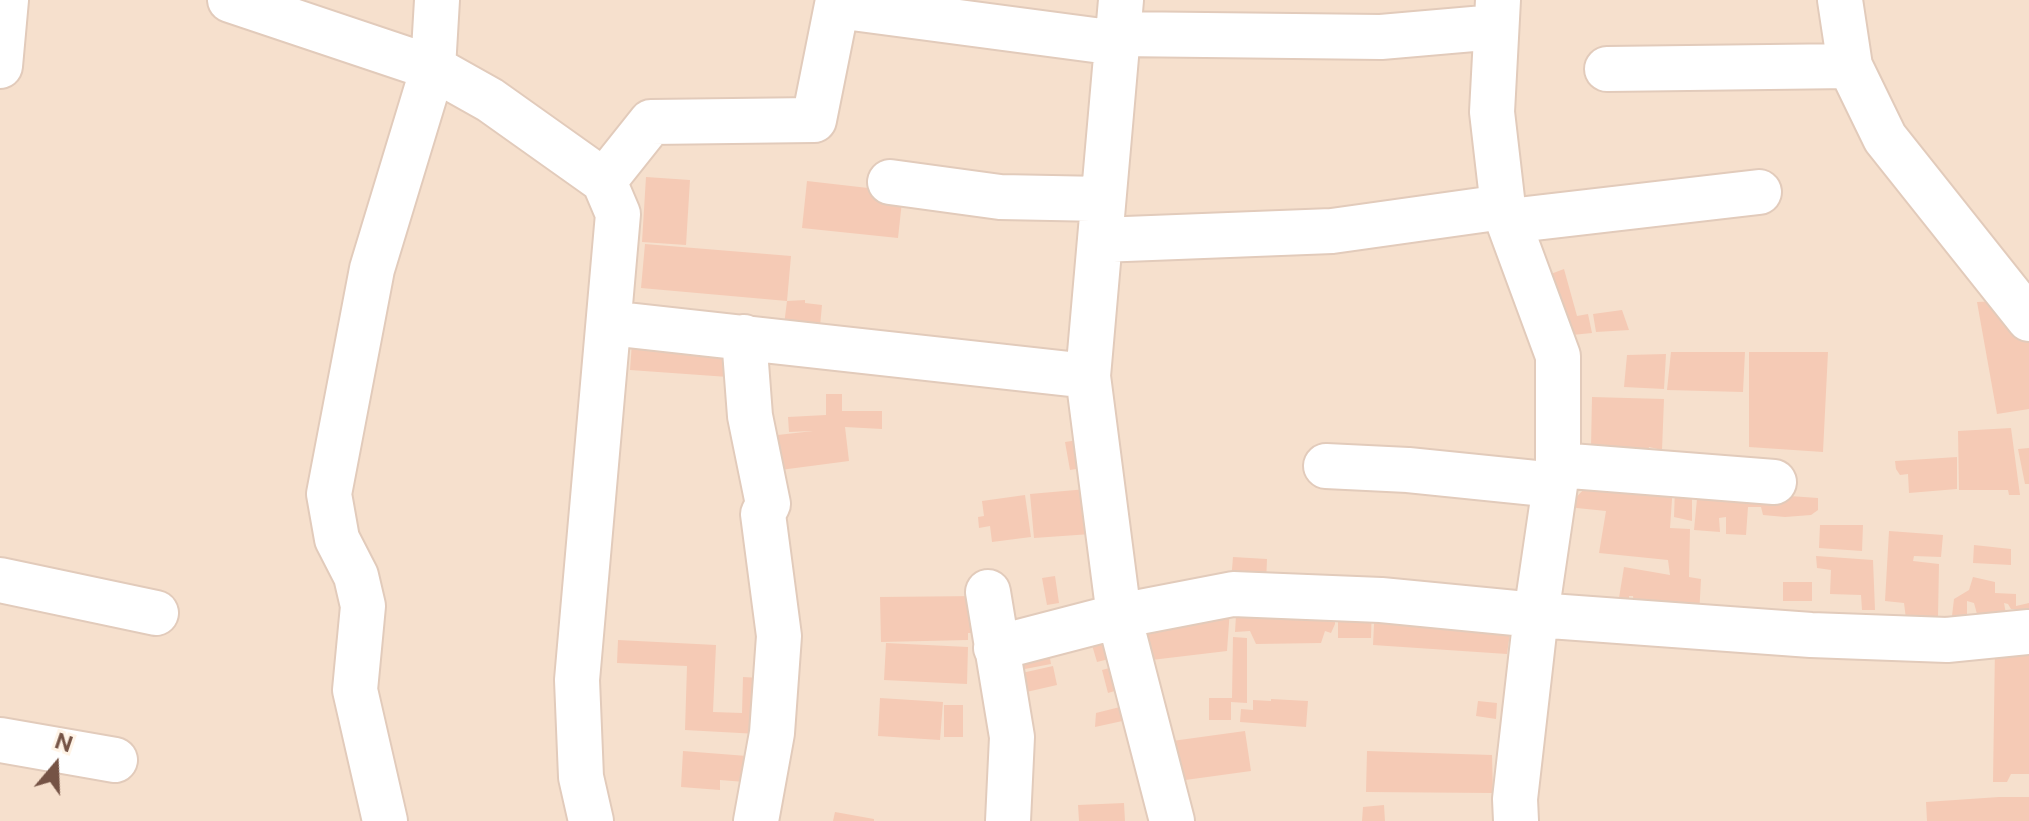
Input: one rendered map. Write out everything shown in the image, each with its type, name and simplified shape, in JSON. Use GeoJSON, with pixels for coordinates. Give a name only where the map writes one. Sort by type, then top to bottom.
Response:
{"type":"FeatureCollection","features":[{"type":"Feature","properties":{"kind":"street"},"geometry":{"type":"LineString","coordinates":[[0,66],[6,0]]}},
{"type":"Feature","properties":{"kind":"street"},"geometry":{"type":"LineString","coordinates":[[385,821],[355,690],[363,606],[356,576],[337,539],[329,494],[372,269],[433,68],[437,0]]}},
{"type":"Feature","properties":{"kind":"street"},"geometry":{"type":"LineString","coordinates":[[1840,0],[1850,66],[1885,138],[2029,319]]}},
{"type":"Feature","properties":{"kind":"street"},"geometry":{"type":"LineString","coordinates":[[239,1],[433,68],[490,100],[604,181],[618,214],[577,680],[581,777],[591,821]]}},
{"type":"Feature","properties":{"kind":"street"},"geometry":{"type":"LineString","coordinates":[[604,181],[651,122],[814,120],[838,3],[1119,26],[1381,37],[1497,13],[1492,112],[1506,214],[1558,356],[1557,475],[1536,615],[1515,799],[1516,821]]}},
{"type":"Feature","properties":{"kind":"street"},"geometry":{"type":"LineString","coordinates":[[1119,26],[1088,376],[1119,616],[1172,821]]}},
{"type":"Feature","properties":{"kind":"street"},"geometry":{"type":"LineString","coordinates":[[1607,69],[1850,66]]}},
{"type":"Feature","properties":{"kind":"street"},"geometry":{"type":"LineString","coordinates":[[890,182],[1000,197],[1102,220],[1332,231],[1759,192]]}},
{"type":"Feature","properties":{"kind":"street"},"geometry":{"type":"LineString","coordinates":[[609,323],[1088,376]]}},
{"type":"Feature","properties":{"kind":"street"},"geometry":{"type":"LineString","coordinates":[[744,337],[750,416],[768,504],[763,514],[779,636],[772,733],[756,821]]}},
{"type":"Feature","properties":{"kind":"street"},"geometry":{"type":"LineString","coordinates":[[1326,466],[1774,482]]}},
{"type":"Feature","properties":{"kind":"street"},"geometry":{"type":"LineString","coordinates":[[0,580],[156,613]]}},
{"type":"Feature","properties":{"kind":"street"},"geometry":{"type":"LineString","coordinates":[[988,592],[1012,737],[1008,821]]}},
{"type":"Feature","properties":{"kind":"street"},"geometry":{"type":"LineString","coordinates":[[996,648],[1119,616],[1233,594],[1381,600],[1811,635],[1947,640],[2029,632]]}},
{"type":"Feature","properties":{"kind":"street"},"geometry":{"type":"LineString","coordinates":[[0,740],[115,760]]}},
{"type":"Feature","properties":{"kind":"shaded area"},"geometry":{"type":"Polygon","coordinates":[[[0,0],[2029,0],[2029,821],[0,821],[0,0]]]}},
{"type":"Feature","properties":{"kind":"building"},"geometry":{"type":"Polygon","coordinates":[[[646,177],[690,180],[686,245],[642,242],[646,177]]]}},
{"type":"Feature","properties":{"kind":"building"},"geometry":{"type":"Polygon","coordinates":[[[807,181],[903,192],[898,238],[802,228],[807,181]]]}},
{"type":"Feature","properties":{"kind":"building"},"geometry":{"type":"Polygon","coordinates":[[[645,244],[791,256],[787,301],[641,288],[645,244]]]}},
{"type":"Feature","properties":{"kind":"building"},"geometry":{"type":"Polygon","coordinates":[[[1564,269],[1577,316],[1588,314],[1592,333],[1572,335],[1548,275],[1564,269]]]}},
{"type":"Feature","properties":{"kind":"building"},"geometry":{"type":"Polygon","coordinates":[[[805,300],[805,303],[822,305],[819,337],[783,333],[787,301],[805,300]]]}},
{"type":"Feature","properties":{"kind":"building"},"geometry":{"type":"Polygon","coordinates":[[[2000,301],[2029,343],[2029,409],[1997,414],[1977,302],[2000,301]]]}},
{"type":"Feature","properties":{"kind":"building"},"geometry":{"type":"Polygon","coordinates":[[[1622,310],[1629,330],[1596,332],[1593,314],[1622,310]]]}},
{"type":"Feature","properties":{"kind":"building"},"geometry":{"type":"Polygon","coordinates":[[[633,329],[730,337],[728,377],[630,370],[633,329]]]}},
{"type":"Feature","properties":{"kind":"building"},"geometry":{"type":"Polygon","coordinates":[[[1671,352],[1745,352],[1743,392],[1667,390],[1671,352]]]}},
{"type":"Feature","properties":{"kind":"building"},"geometry":{"type":"Polygon","coordinates":[[[1749,352],[1828,352],[1823,452],[1749,447],[1749,352]]]}},
{"type":"Feature","properties":{"kind":"building"},"geometry":{"type":"Polygon","coordinates":[[[1666,354],[1664,389],[1624,387],[1627,355],[1666,354]]]}},
{"type":"Feature","properties":{"kind":"building"},"geometry":{"type":"Polygon","coordinates":[[[826,394],[842,394],[842,411],[882,411],[882,429],[845,427],[849,461],[765,472],[760,437],[813,431],[789,432],[788,417],[826,415],[826,394]]]}},
{"type":"Feature","properties":{"kind":"building"},"geometry":{"type":"Polygon","coordinates":[[[1592,397],[1664,399],[1662,450],[1649,447],[1648,454],[1591,448],[1592,397]]]}},
{"type":"Feature","properties":{"kind":"building"},"geometry":{"type":"Polygon","coordinates":[[[2011,428],[2020,495],[2009,495],[2008,490],[1959,490],[1958,431],[2011,428]]]}},
{"type":"Feature","properties":{"kind":"building"},"geometry":{"type":"Polygon","coordinates":[[[1078,440],[1082,468],[1070,470],[1065,442],[1078,440]]]}},
{"type":"Feature","properties":{"kind":"building"},"geometry":{"type":"Polygon","coordinates":[[[2029,448],[2029,484],[2025,484],[2018,449],[2029,448]]]}},
{"type":"Feature","properties":{"kind":"building"},"geometry":{"type":"Polygon","coordinates":[[[1957,457],[1957,489],[1909,493],[1908,474],[1900,475],[1896,469],[1895,461],[1957,457]]]}},
{"type":"Feature","properties":{"kind":"building"},"geometry":{"type":"Polygon","coordinates":[[[1673,485],[1670,528],[1690,529],[1689,577],[1701,579],[1699,616],[1634,605],[1633,596],[1629,596],[1629,600],[1619,598],[1624,567],[1670,575],[1668,560],[1599,553],[1606,511],[1567,507],[1585,488],[1673,485]]]}},
{"type":"Feature","properties":{"kind":"building"},"geometry":{"type":"Polygon","coordinates":[[[1675,488],[1818,498],[1818,510],[1811,515],[1785,517],[1763,515],[1761,507],[1748,507],[1746,535],[1726,534],[1726,517],[1719,518],[1720,532],[1694,530],[1697,499],[1692,498],[1692,521],[1674,517],[1675,488]]]}},
{"type":"Feature","properties":{"kind":"building"},"geometry":{"type":"Polygon","coordinates":[[[1087,489],[1091,534],[1034,538],[1030,494],[1087,489]]]}},
{"type":"Feature","properties":{"kind":"building"},"geometry":{"type":"Polygon","coordinates":[[[1025,495],[1031,537],[992,542],[990,526],[979,528],[978,517],[984,516],[982,501],[1025,495]]]}},
{"type":"Feature","properties":{"kind":"building"},"geometry":{"type":"Polygon","coordinates":[[[1820,525],[1863,525],[1862,551],[1819,548],[1820,525]]]}},
{"type":"Feature","properties":{"kind":"building"},"geometry":{"type":"Polygon","coordinates":[[[1889,531],[1943,535],[1941,557],[1914,556],[1913,561],[1939,564],[1938,617],[1906,619],[1904,603],[1885,601],[1889,531]]]}},
{"type":"Feature","properties":{"kind":"building"},"geometry":{"type":"Polygon","coordinates":[[[1974,545],[2011,549],[2011,565],[1973,563],[1974,545]]]}},
{"type":"Feature","properties":{"kind":"building"},"geometry":{"type":"Polygon","coordinates":[[[1816,556],[1873,560],[1875,610],[1862,610],[1861,595],[1830,594],[1831,570],[1817,568],[1816,556]]]}},
{"type":"Feature","properties":{"kind":"building"},"geometry":{"type":"Polygon","coordinates":[[[1233,557],[1267,559],[1266,584],[1231,582],[1233,557]]]}},
{"type":"Feature","properties":{"kind":"building"},"geometry":{"type":"Polygon","coordinates":[[[1055,576],[1059,603],[1047,605],[1042,578],[1055,576]]]}},
{"type":"Feature","properties":{"kind":"building"},"geometry":{"type":"Polygon","coordinates":[[[1973,577],[1995,582],[1995,593],[2016,594],[2016,606],[2029,603],[2029,610],[2011,609],[2004,603],[2007,619],[1977,614],[1974,603],[1967,601],[1967,615],[1952,616],[1954,599],[1969,590],[1973,577]]]}},
{"type":"Feature","properties":{"kind":"building"},"geometry":{"type":"Polygon","coordinates":[[[1783,582],[1812,582],[1812,601],[1783,601],[1783,582]]]}},
{"type":"Feature","properties":{"kind":"building"},"geometry":{"type":"Polygon","coordinates":[[[979,596],[980,633],[968,633],[968,640],[881,642],[880,597],[979,596]]]}},
{"type":"Feature","properties":{"kind":"building"},"geometry":{"type":"Polygon","coordinates":[[[1237,599],[1335,601],[1335,624],[1331,633],[1325,631],[1321,643],[1256,644],[1250,631],[1235,632],[1237,599]]]}},
{"type":"Feature","properties":{"kind":"building"},"geometry":{"type":"Polygon","coordinates":[[[1338,603],[1372,603],[1371,638],[1338,638],[1338,603]]]}},
{"type":"Feature","properties":{"kind":"building"},"geometry":{"type":"Polygon","coordinates":[[[1375,604],[1513,612],[1507,654],[1373,645],[1375,604]]]}},
{"type":"Feature","properties":{"kind":"building"},"geometry":{"type":"Polygon","coordinates":[[[1230,609],[1227,651],[1143,661],[1133,619],[1230,609]]]}},
{"type":"Feature","properties":{"kind":"building"},"geometry":{"type":"Polygon","coordinates":[[[1099,625],[1109,659],[1097,662],[1087,628],[1099,625]]]}},
{"type":"Feature","properties":{"kind":"building"},"geometry":{"type":"Polygon","coordinates":[[[1233,637],[1247,638],[1247,703],[1231,702],[1231,720],[1209,720],[1209,698],[1232,698],[1233,637]]]}},
{"type":"Feature","properties":{"kind":"building"},"geometry":{"type":"Polygon","coordinates":[[[618,640],[716,645],[713,712],[742,713],[743,677],[760,678],[758,734],[685,730],[687,666],[617,663],[618,640]]]}},
{"type":"Feature","properties":{"kind":"building"},"geometry":{"type":"Polygon","coordinates":[[[1047,642],[1051,664],[1004,673],[1047,642]]]}},
{"type":"Feature","properties":{"kind":"building"},"geometry":{"type":"Polygon","coordinates":[[[886,643],[968,647],[967,684],[884,680],[886,643]]]}},
{"type":"Feature","properties":{"kind":"building"},"geometry":{"type":"Polygon","coordinates":[[[2029,645],[2029,774],[2011,774],[2007,782],[1993,782],[1995,647],[2029,645]]]}},
{"type":"Feature","properties":{"kind":"building"},"geometry":{"type":"Polygon","coordinates":[[[1053,666],[1057,685],[1009,696],[1004,677],[1053,666]]]}},
{"type":"Feature","properties":{"kind":"building"},"geometry":{"type":"Polygon","coordinates":[[[1113,667],[1118,690],[1108,693],[1102,670],[1113,667]]]}},
{"type":"Feature","properties":{"kind":"building"},"geometry":{"type":"Polygon","coordinates":[[[880,698],[943,702],[940,740],[878,736],[880,698]]]}},
{"type":"Feature","properties":{"kind":"building"},"geometry":{"type":"Polygon","coordinates":[[[1253,700],[1308,701],[1306,727],[1240,722],[1241,709],[1253,710],[1253,700]]]}},
{"type":"Feature","properties":{"kind":"building"},"geometry":{"type":"Polygon","coordinates":[[[1478,701],[1497,703],[1496,719],[1476,716],[1478,701]]]}},
{"type":"Feature","properties":{"kind":"building"},"geometry":{"type":"Polygon","coordinates":[[[944,705],[963,705],[963,737],[944,737],[944,705]]]}},
{"type":"Feature","properties":{"kind":"building"},"geometry":{"type":"Polygon","coordinates":[[[1124,706],[1127,720],[1095,727],[1096,713],[1124,706]]]}},
{"type":"Feature","properties":{"kind":"building"},"geometry":{"type":"Polygon","coordinates":[[[1245,731],[1251,771],[1178,781],[1172,741],[1245,731]]]}},
{"type":"Feature","properties":{"kind":"building"},"geometry":{"type":"Polygon","coordinates":[[[683,751],[747,756],[745,782],[720,780],[720,790],[681,787],[683,751]]]}},
{"type":"Feature","properties":{"kind":"building"},"geometry":{"type":"Polygon","coordinates":[[[1367,751],[1492,755],[1493,793],[1366,792],[1367,751]]]}},
{"type":"Feature","properties":{"kind":"building"},"geometry":{"type":"Polygon","coordinates":[[[2029,797],[2029,821],[1927,821],[1926,802],[2029,797]]]}},
{"type":"Feature","properties":{"kind":"building"},"geometry":{"type":"Polygon","coordinates":[[[1124,803],[1125,821],[1079,821],[1078,805],[1124,803]]]}},
{"type":"Feature","properties":{"kind":"building"},"geometry":{"type":"Polygon","coordinates":[[[1384,805],[1385,821],[1362,821],[1363,807],[1384,805]]]}},
{"type":"Feature","properties":{"kind":"building"},"geometry":{"type":"Polygon","coordinates":[[[835,812],[874,819],[874,821],[833,821],[835,812]]]}}]}
